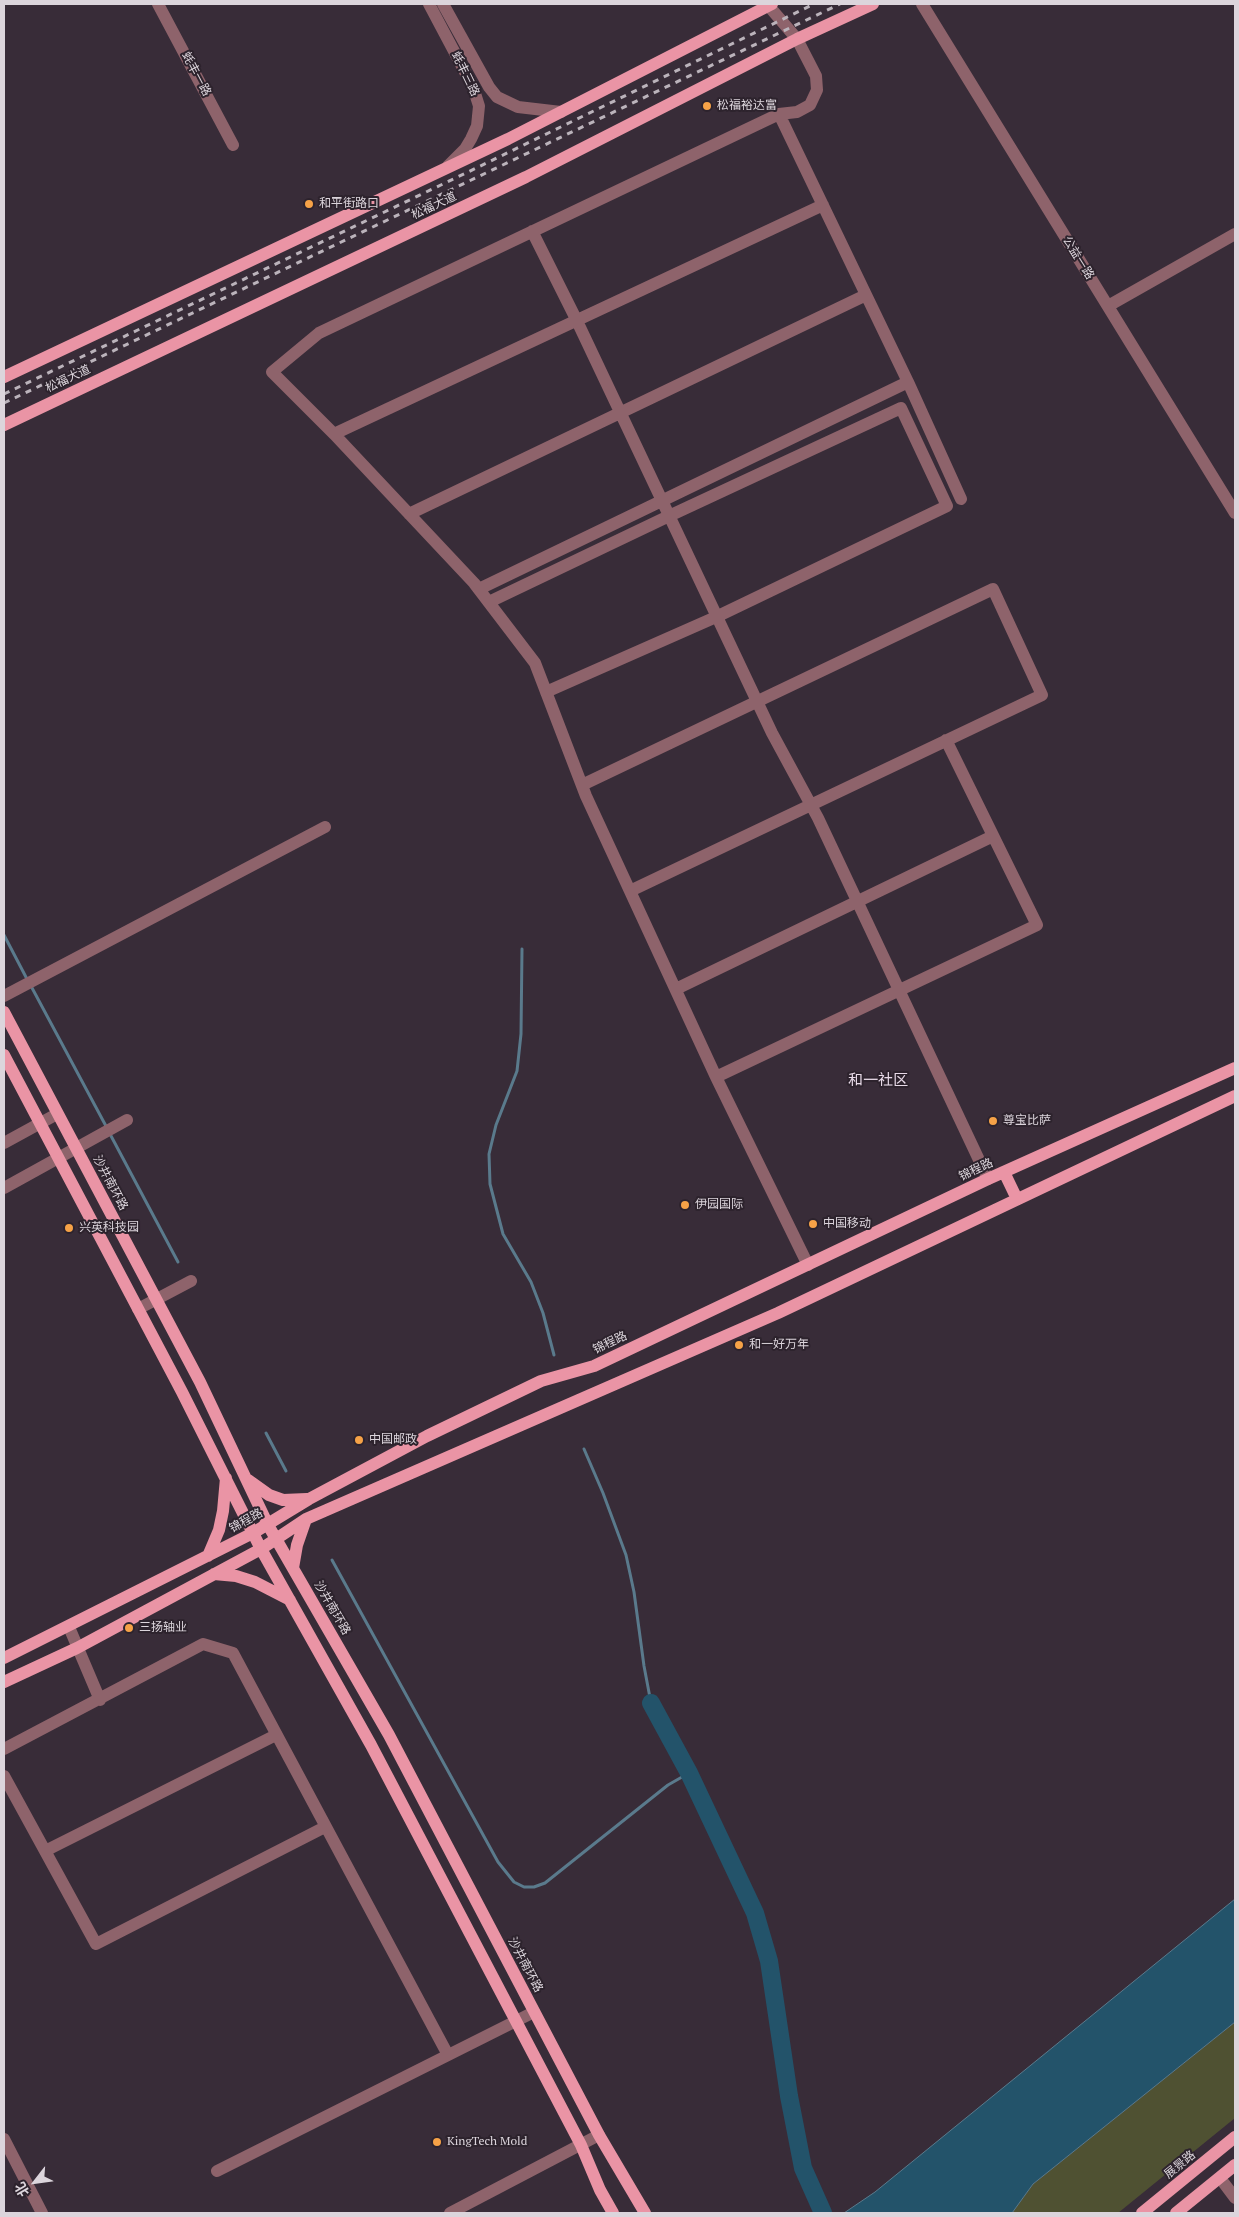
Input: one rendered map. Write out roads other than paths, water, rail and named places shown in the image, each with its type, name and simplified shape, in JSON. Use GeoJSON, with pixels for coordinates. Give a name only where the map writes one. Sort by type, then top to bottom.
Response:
{"type":"FeatureCollection","features":[{"type":"Feature","properties":{"kind":"main road"},"geometry":{"type":"LineString","coordinates":[[4,377],[445,169],[561,112],[769,4]]}},
{"type":"Feature","properties":{"kind":"main road","name":"松福大道"},"geometry":{"type":"LineString","coordinates":[[4,425],[526,177],[797,39],[873,4]]}},
{"type":"Feature","properties":{"kind":"main road","name":"沙井南环路"},"geometry":{"type":"LineString","coordinates":[[4,1012],[200,1382],[268,1524],[389,1736],[599,2135],[645,2213]]}},
{"type":"Feature","properties":{"kind":"main road"},"geometry":{"type":"LineString","coordinates":[[4,1055],[226,1478],[261,1549],[371,1745],[516,2020],[581,2145],[600,2190],[613,2213]]}},
{"type":"Feature","properties":{"kind":"main road","name":"锦程路"},"geometry":{"type":"LineString","coordinates":[[4,1658],[254,1533],[309,1499],[426,1436],[541,1381],[594,1366],[988,1179],[1235,1068]]}},
{"type":"Feature","properties":{"kind":"main road"},"geometry":{"type":"LineString","coordinates":[[4,1682],[77,1648],[261,1549],[306,1519],[778,1313],[1235,1096]]}},
{"type":"Feature","properties":{"kind":"main road"},"geometry":{"type":"LineString","coordinates":[[1004,1172],[1017,1199]]}},
{"type":"Feature","properties":{"kind":"main road"},"geometry":{"type":"LineString","coordinates":[[208,1556],[219,1530],[226,1478]]}},
{"type":"Feature","properties":{"kind":"main road"},"geometry":{"type":"LineString","coordinates":[[246,1479],[268,1495],[283,1500],[309,1499]]}},
{"type":"Feature","properties":{"kind":"main road"},"geometry":{"type":"LineString","coordinates":[[293,1568],[297,1545],[306,1519]]}},
{"type":"Feature","properties":{"kind":"main road"},"geometry":{"type":"LineString","coordinates":[[214,1574],[236,1576],[255,1582],[290,1600]]}},
{"type":"Feature","properties":{"kind":"main road","name":"展景路"},"geometry":{"type":"LineString","coordinates":[[1142,2213],[1235,2137]]}},
{"type":"Feature","properties":{"kind":"main road"},"geometry":{"type":"LineString","coordinates":[[1176,2213],[1235,2166]]}},
{"type":"Feature","properties":{"kind":"street","name":"蚝丰一路"},"geometry":{"type":"LineString","coordinates":[[158,4],[233,145]]}},
{"type":"Feature","properties":{"kind":"street","name":"蚝丰三路"},"geometry":{"type":"LineString","coordinates":[[429,4],[473,87],[480,106],[477,126],[471,139],[465,149],[445,169]]}},
{"type":"Feature","properties":{"kind":"street","name":"蚝丰三路"},"geometry":{"type":"LineString","coordinates":[[443,4],[483,77],[497,96],[518,107],[561,112]]}},
{"type":"Feature","properties":{"kind":"street"},"geometry":{"type":"LineString","coordinates":[[769,4],[797,39],[816,76],[817,90],[810,105],[796,112],[778,114],[319,333],[272,372],[334,434],[479,589],[535,663],[582,785],[630,891],[716,1077],[808,1265]]}},
{"type":"Feature","properties":{"kind":"street","name":"公益一路"},"geometry":{"type":"LineString","coordinates":[[922,4],[1235,513]]}},
{"type":"Feature","properties":{"kind":"street"},"geometry":{"type":"LineString","coordinates":[[778,114],[866,294],[962,499]]}},
{"type":"Feature","properties":{"kind":"street"},"geometry":{"type":"LineString","coordinates":[[334,434],[822,205]]}},
{"type":"Feature","properties":{"kind":"street"},"geometry":{"type":"LineString","coordinates":[[532,231],[620,411],[758,703],[811,805],[858,902],[988,1179]]}},
{"type":"Feature","properties":{"kind":"street"},"geometry":{"type":"LineString","coordinates":[[1108,306],[1235,234]]}},
{"type":"Feature","properties":{"kind":"street"},"geometry":{"type":"LineString","coordinates":[[409,514],[866,294]]}},
{"type":"Feature","properties":{"kind":"street"},"geometry":{"type":"LineString","coordinates":[[479,589],[908,382]]}},
{"type":"Feature","properties":{"kind":"street"},"geometry":{"type":"LineString","coordinates":[[489,602],[901,408],[947,506],[716,616],[546,692]]}},
{"type":"Feature","properties":{"kind":"street"},"geometry":{"type":"LineString","coordinates":[[582,785],[758,703],[993,589],[1042,695],[630,891]]}},
{"type":"Feature","properties":{"kind":"street"},"geometry":{"type":"LineString","coordinates":[[716,1077],[1037,925],[946,740]]}},
{"type":"Feature","properties":{"kind":"street"},"geometry":{"type":"LineString","coordinates":[[4,996],[325,827]]}},
{"type":"Feature","properties":{"kind":"street"},"geometry":{"type":"LineString","coordinates":[[676,989],[993,836]]}},
{"type":"Feature","properties":{"kind":"street"},"geometry":{"type":"LineString","coordinates":[[4,1143],[58,1114]]}},
{"type":"Feature","properties":{"kind":"street"},"geometry":{"type":"LineString","coordinates":[[4,1188],[127,1120]]}},
{"type":"Feature","properties":{"kind":"street"},"geometry":{"type":"LineString","coordinates":[[138,1309],[191,1281]]}},
{"type":"Feature","properties":{"kind":"street"},"geometry":{"type":"LineString","coordinates":[[69,1627],[100,1700]]}},
{"type":"Feature","properties":{"kind":"street"},"geometry":{"type":"LineString","coordinates":[[4,1749],[203,1644],[233,1653],[448,2055]]}},
{"type":"Feature","properties":{"kind":"street"},"geometry":{"type":"LineString","coordinates":[[45,1851],[276,1735]]}},
{"type":"Feature","properties":{"kind":"street"},"geometry":{"type":"LineString","coordinates":[[4,1776],[96,1944],[325,1827]]}},
{"type":"Feature","properties":{"kind":"street"},"geometry":{"type":"LineString","coordinates":[[218,2171],[534,2012]]}},
{"type":"Feature","properties":{"kind":"street"},"geometry":{"type":"LineString","coordinates":[[450,2213],[599,2135]]}},
{"type":"Feature","properties":{"kind":"street"},"geometry":{"type":"LineString","coordinates":[[4,2139],[7,2153],[42,2213]]}},
{"type":"Feature","properties":{"kind":"street"},"geometry":{"type":"LineString","coordinates":[[1220,2178],[1235,2198]]}},
{"type":"Feature","properties":{"kind":"water"},"geometry":{"type":"Polygon","coordinates":[[[1235,1899],[1235,2022],[1033,2184],[1012,2213],[844,2213],[875,2192],[1235,1899]]]}},
{"type":"Feature","properties":{"kind":"waterway"},"geometry":{"type":"LineString","coordinates":[[4,935],[28,981]]}},
{"type":"Feature","properties":{"kind":"waterway"},"geometry":{"type":"LineString","coordinates":[[522,949],[521,1034],[517,1071],[496,1125],[489,1154],[490,1184],[503,1234],[531,1282],[543,1313],[554,1355]]}},
{"type":"Feature","properties":{"kind":"waterway"},"geometry":{"type":"LineString","coordinates":[[31,986],[107,1128]]}},
{"type":"Feature","properties":{"kind":"waterway"},"geometry":{"type":"LineString","coordinates":[[110,1134],[178,1262]]}},
{"type":"Feature","properties":{"kind":"waterway"},"geometry":{"type":"LineString","coordinates":[[266,1433],[286,1471]]}},
{"type":"Feature","properties":{"kind":"waterway"},"geometry":{"type":"LineString","coordinates":[[584,1449],[626,1555],[634,1592],[651,1703]]}},
{"type":"Feature","properties":{"kind":"waterway"},"geometry":{"type":"LineString","coordinates":[[332,1560],[498,1862],[514,1882],[524,1887],[534,1887],[545,1883],[668,1785],[689,1773]]}},
{"type":"Feature","properties":{"kind":"waterway"},"geometry":{"type":"LineString","coordinates":[[651,1703],[689,1773],[755,1913],[769,1961],[789,2096],[803,2168],[823,2213]]}},
{"type":"Feature","properties":{"kind":"railway"},"geometry":{"type":"LineString","coordinates":[[4,394],[814,4]]}},
{"type":"Feature","properties":{"kind":"railway"},"geometry":{"type":"LineString","coordinates":[[4,403],[840,4]]}},
{"type":"Feature","properties":{"kind":"place","name":"松福裕达富"},"geometry":{"type":"Point","coordinates":[707,106]}},
{"type":"Feature","properties":{"kind":"place","name":"和平街路口"},"geometry":{"type":"Point","coordinates":[309,204]}},
{"type":"Feature","properties":{"kind":"place","name":"尊宝比萨"},"geometry":{"type":"Point","coordinates":[993,1121]}},
{"type":"Feature","properties":{"kind":"place","name":"伊园国际"},"geometry":{"type":"Point","coordinates":[685,1205]}},
{"type":"Feature","properties":{"kind":"place","name":"中国移动"},"geometry":{"type":"Point","coordinates":[813,1224]}},
{"type":"Feature","properties":{"kind":"place","name":"兴英科技园"},"geometry":{"type":"Point","coordinates":[69,1228]}},
{"type":"Feature","properties":{"kind":"place","name":"和一好万年"},"geometry":{"type":"Point","coordinates":[739,1345]}},
{"type":"Feature","properties":{"kind":"place","name":"中国邮政"},"geometry":{"type":"Point","coordinates":[359,1440]}},
{"type":"Feature","properties":{"kind":"place","name":"三扬轴业"},"geometry":{"type":"Point","coordinates":[129,1628]}},
{"type":"Feature","properties":{"kind":"place","name":"KingTech Mold"},"geometry":{"type":"Point","coordinates":[437,2142]}},
{"type":"Feature","properties":{"kind":"district","name":"和一社区"},"geometry":{"type":"Point","coordinates":[878,1081]}}]}
